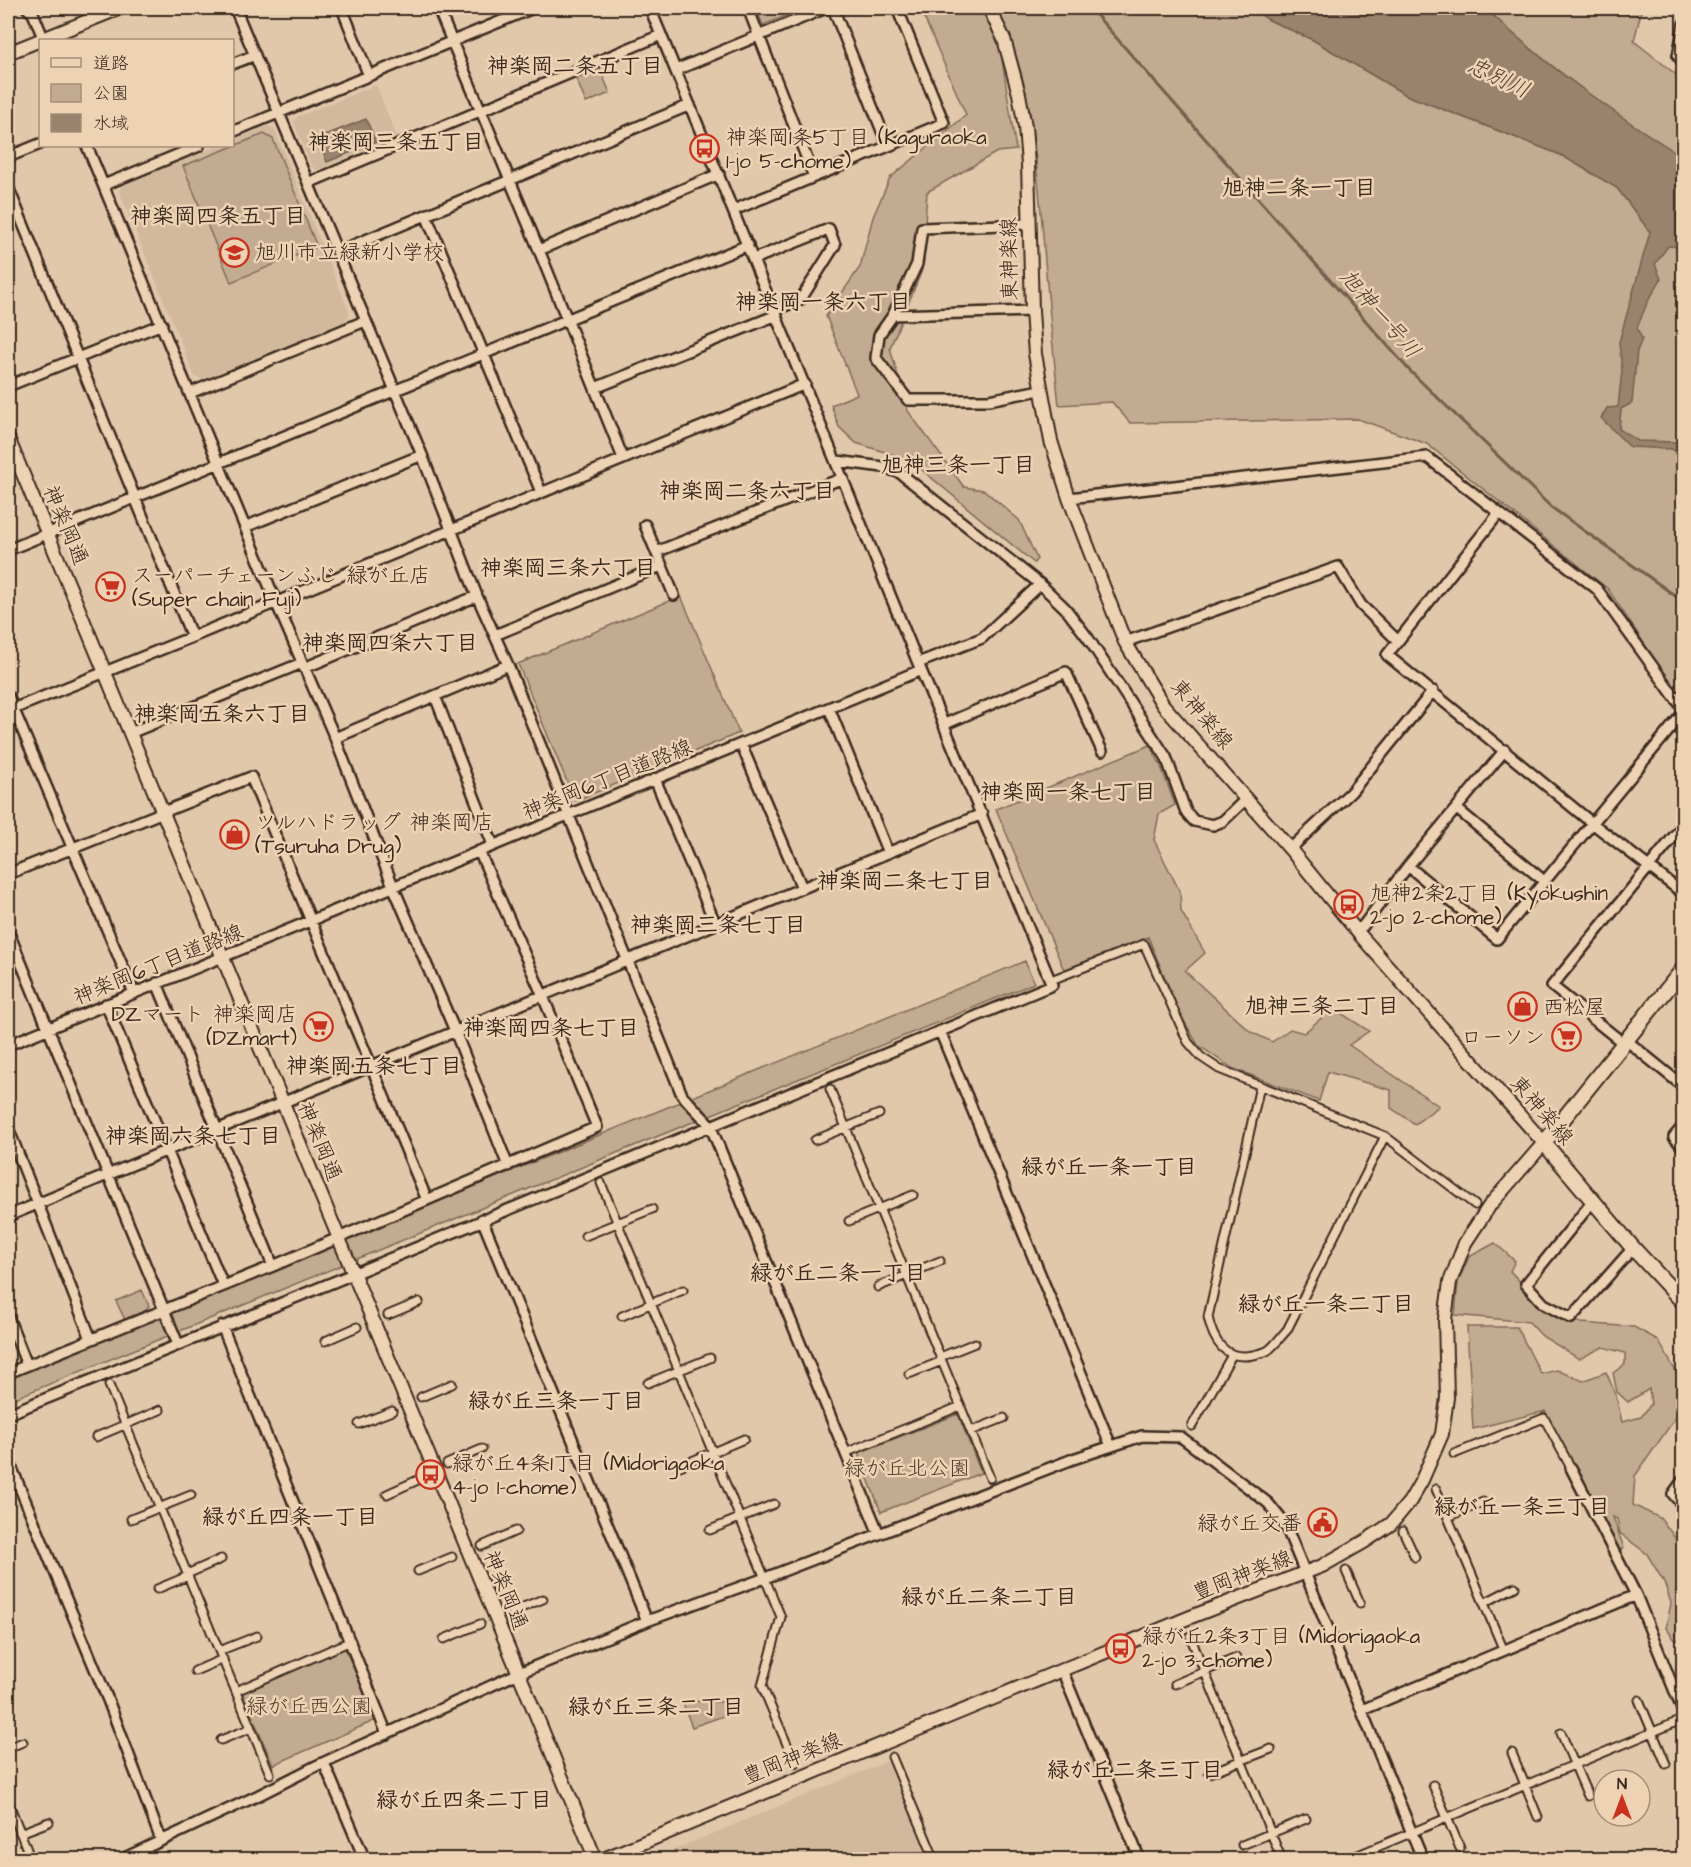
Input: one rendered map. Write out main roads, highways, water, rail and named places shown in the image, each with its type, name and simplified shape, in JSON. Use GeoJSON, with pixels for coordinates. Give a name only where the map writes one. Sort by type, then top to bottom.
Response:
{"type":"FeatureCollection","features":[{"type":"Feature","properties":{"kind":"main road","name":"豊岡神楽線"},"geometry":{"type":"LineString","coordinates":[[1544,1143],[1683,968]]}},
{"type":"Feature","properties":{"kind":"main road","name":"東神楽線"},"geometry":{"type":"LineString","coordinates":[[1544,1143],[1683,1303]]}},
{"type":"Feature","properties":{"kind":"water","name":"忠別川"},"geometry":{"type":"Polygon","coordinates":[[[1251,8],[1485,8],[1532,50],[1581,88],[1683,157],[1683,247],[1668,246],[1655,264],[1661,279],[1647,303],[1637,328],[1642,339],[1637,351],[1632,403],[1621,409],[1619,429],[1638,441],[1677,442],[1683,447],[1683,456],[1671,449],[1630,447],[1601,418],[1607,408],[1618,407],[1622,371],[1619,342],[1650,232],[1617,188],[1561,155],[1406,95],[1313,40],[1269,20],[1251,8]]]}},
{"type":"Feature","properties":{"kind":"water"},"geometry":{"type":"Polygon","coordinates":[[[366,119],[376,142],[327,162],[318,138],[366,119]]]}},
{"type":"Feature","properties":{"kind":"waterway","name":"旭神一号川"},"geometry":{"type":"LineString","coordinates":[[1090,8],[1410,371],[1551,507],[1684,602]]}},
{"type":"Feature","properties":{"kind":"place","name":"神楽岡1条5丁目 (Kaguraoka 1-jo 5-chome)"},"geometry":{"type":"Point","coordinates":[705,149]}},
{"type":"Feature","properties":{"kind":"place","name":"旭川市立緑新小学校"},"geometry":{"type":"Point","coordinates":[234,252]}},
{"type":"Feature","properties":{"kind":"place","name":"スーパーチェーンふじ 緑が丘店 (Super chain Fuji)"},"geometry":{"type":"Point","coordinates":[111,587]}},
{"type":"Feature","properties":{"kind":"place","name":"ツルハドラッグ 神楽岡店 (Tsuruha Drug)"},"geometry":{"type":"Point","coordinates":[234,834]}},
{"type":"Feature","properties":{"kind":"place","name":"旭神2条2丁目 (Kyokushin 2-jo 2-chome)"},"geometry":{"type":"Point","coordinates":[1349,905]}},
{"type":"Feature","properties":{"kind":"place","name":"西松屋"},"geometry":{"type":"Point","coordinates":[1522,1007]}},
{"type":"Feature","properties":{"kind":"place","name":"DZマート 神楽岡店 (DZmart)"},"geometry":{"type":"Point","coordinates":[318,1026]}},
{"type":"Feature","properties":{"kind":"place","name":"ローソン"},"geometry":{"type":"Point","coordinates":[1566,1037]}},
{"type":"Feature","properties":{"kind":"place","name":"緑が丘4条1丁目 (Midorigaoka 4-jo 1-chome)"},"geometry":{"type":"Point","coordinates":[431,1475]}},
{"type":"Feature","properties":{"kind":"place","name":"緑が丘交番"},"geometry":{"type":"Point","coordinates":[1323,1523]}},
{"type":"Feature","properties":{"kind":"place","name":"緑が丘2条3丁目 (Midorigaoka 2-jo 3-chome)"},"geometry":{"type":"Point","coordinates":[1121,1648]}},
{"type":"Feature","properties":{"kind":"district","name":"神楽岡二条五丁目"},"geometry":{"type":"Point","coordinates":[575,65]}},
{"type":"Feature","properties":{"kind":"district","name":"神楽岡三条五丁目"},"geometry":{"type":"Point","coordinates":[396,141]}},
{"type":"Feature","properties":{"kind":"district","name":"旭神二条一丁目"},"geometry":{"type":"Point","coordinates":[1299,187]}},
{"type":"Feature","properties":{"kind":"district","name":"神楽岡四条五丁目"},"geometry":{"type":"Point","coordinates":[218,215]}},
{"type":"Feature","properties":{"kind":"district","name":"神楽岡一条六丁目"},"geometry":{"type":"Point","coordinates":[823,301]}},
{"type":"Feature","properties":{"kind":"district","name":"旭神三条一丁目"},"geometry":{"type":"Point","coordinates":[958,464]}},
{"type":"Feature","properties":{"kind":"district","name":"神楽岡二条六丁目"},"geometry":{"type":"Point","coordinates":[747,490]}},
{"type":"Feature","properties":{"kind":"district","name":"神楽岡三条六丁目"},"geometry":{"type":"Point","coordinates":[568,567]}},
{"type":"Feature","properties":{"kind":"district","name":"神楽岡四条六丁目"},"geometry":{"type":"Point","coordinates":[390,642]}},
{"type":"Feature","properties":{"kind":"district","name":"神楽岡五条六丁目"},"geometry":{"type":"Point","coordinates":[222,713]}},
{"type":"Feature","properties":{"kind":"district","name":"神楽岡一条七丁目"},"geometry":{"type":"Point","coordinates":[1068,791]}},
{"type":"Feature","properties":{"kind":"district","name":"神楽岡二条七丁目"},"geometry":{"type":"Point","coordinates":[905,880]}},
{"type":"Feature","properties":{"kind":"district","name":"神楽岡三条七丁目"},"geometry":{"type":"Point","coordinates":[718,924]}},
{"type":"Feature","properties":{"kind":"district","name":"旭神三条二丁目"},"geometry":{"type":"Point","coordinates":[1322,1005]}},
{"type":"Feature","properties":{"kind":"district","name":"神楽岡四条七丁目"},"geometry":{"type":"Point","coordinates":[551,1027]}},
{"type":"Feature","properties":{"kind":"district","name":"神楽岡五条七丁目"},"geometry":{"type":"Point","coordinates":[374,1065]}},
{"type":"Feature","properties":{"kind":"district","name":"神楽岡六条七丁目"},"geometry":{"type":"Point","coordinates":[193,1135]}},
{"type":"Feature","properties":{"kind":"district","name":"緑が丘一条一丁目"},"geometry":{"type":"Point","coordinates":[1109,1166]}},
{"type":"Feature","properties":{"kind":"district","name":"緑が丘二条一丁目"},"geometry":{"type":"Point","coordinates":[838,1272]}},
{"type":"Feature","properties":{"kind":"district","name":"緑が丘一条二丁目"},"geometry":{"type":"Point","coordinates":[1326,1303]}},
{"type":"Feature","properties":{"kind":"district","name":"緑が丘三条一丁目"},"geometry":{"type":"Point","coordinates":[556,1400]}},
{"type":"Feature","properties":{"kind":"district","name":"緑が丘一条三丁目"},"geometry":{"type":"Point","coordinates":[1522,1506]}},
{"type":"Feature","properties":{"kind":"district","name":"緑が丘四条一丁目"},"geometry":{"type":"Point","coordinates":[290,1516]}},
{"type":"Feature","properties":{"kind":"district","name":"緑が丘二条二丁目"},"geometry":{"type":"Point","coordinates":[989,1596]}},
{"type":"Feature","properties":{"kind":"district","name":"緑が丘三条二丁目"},"geometry":{"type":"Point","coordinates":[656,1706]}},
{"type":"Feature","properties":{"kind":"district","name":"緑が丘二条三丁目"},"geometry":{"type":"Point","coordinates":[1135,1769]}},
{"type":"Feature","properties":{"kind":"district","name":"緑が丘四条二丁目"},"geometry":{"type":"Point","coordinates":[464,1799]}},
{"type":"Feature","properties":{"kind":"park label","name":"緑が丘北公園"},"geometry":{"type":"Point","coordinates":[907,1468]}},
{"type":"Feature","properties":{"kind":"park label","name":"緑が丘西公園"},"geometry":{"type":"Point","coordinates":[309,1706]}}]}
